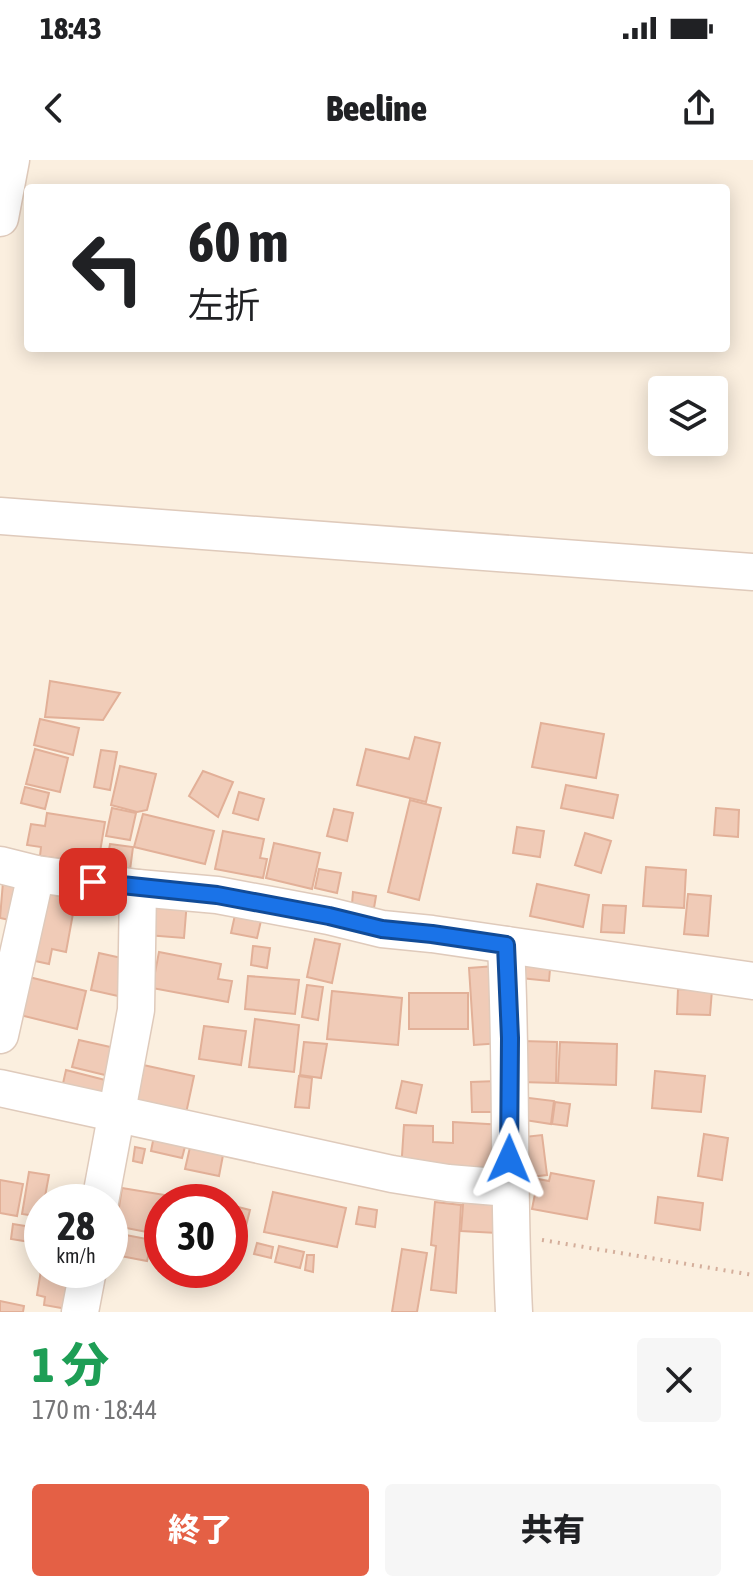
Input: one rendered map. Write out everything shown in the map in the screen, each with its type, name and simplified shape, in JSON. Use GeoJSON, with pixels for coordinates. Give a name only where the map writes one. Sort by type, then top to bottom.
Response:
{"type":"FeatureCollection","features":[{"type":"Feature","properties":{"kind":"street"},"geometry":{"type":"LineString","coordinates":[[0,218],[11,160]]}},
{"type":"Feature","properties":{"kind":"street"},"geometry":{"type":"LineString","coordinates":[[0,516],[753,572]]}},
{"type":"Feature","properties":{"kind":"street"},"geometry":{"type":"LineString","coordinates":[[0,865],[36,874],[217,895],[382,929],[753,981]]}},
{"type":"Feature","properties":{"kind":"street"},"geometry":{"type":"LineString","coordinates":[[0,1035],[36,874]]}},
{"type":"Feature","properties":{"kind":"street"},"geometry":{"type":"LineString","coordinates":[[103,1184],[136,1010],[138,888]]}},
{"type":"Feature","properties":{"kind":"street"},"geometry":{"type":"LineString","coordinates":[[506,945],[514,1312]]}},
{"type":"Feature","properties":{"kind":"street"},"geometry":{"type":"LineString","coordinates":[[0,1088],[392,1174],[509,1188]]}},
{"type":"Feature","properties":{"kind":"street"},"geometry":{"type":"LineString","coordinates":[[80,1312],[85,1288]]}},
{"type":"Feature","properties":{"kind":"path"},"geometry":{"type":"LineString","coordinates":[[510,1235],[753,1275]]}},
{"type":"Feature","properties":{"kind":"building"},"geometry":{"type":"Polygon","coordinates":[[[50,681],[120,693],[103,720],[45,717],[50,681]]]}},
{"type":"Feature","properties":{"kind":"building"},"geometry":{"type":"Polygon","coordinates":[[[40,719],[79,728],[73,755],[34,745],[40,719]]]}},
{"type":"Feature","properties":{"kind":"building"},"geometry":{"type":"Polygon","coordinates":[[[541,723],[604,734],[596,778],[532,767],[541,723]]]}},
{"type":"Feature","properties":{"kind":"building"},"geometry":{"type":"Polygon","coordinates":[[[415,737],[440,743],[426,802],[357,785],[366,749],[409,759],[415,737]]]}},
{"type":"Feature","properties":{"kind":"building"},"geometry":{"type":"Polygon","coordinates":[[[35,749],[68,758],[60,792],[26,784],[35,749]]]}},
{"type":"Feature","properties":{"kind":"building"},"geometry":{"type":"Polygon","coordinates":[[[101,750],[117,752],[110,790],[94,787],[101,750]]]}},
{"type":"Feature","properties":{"kind":"building"},"geometry":{"type":"Polygon","coordinates":[[[120,766],[156,774],[147,810],[137,812],[111,805],[120,766]]]}},
{"type":"Feature","properties":{"kind":"building"},"geometry":{"type":"Polygon","coordinates":[[[203,771],[233,782],[218,817],[189,796],[203,771]]]}},
{"type":"Feature","properties":{"kind":"building"},"geometry":{"type":"Polygon","coordinates":[[[566,785],[618,795],[613,818],[561,808],[566,785]]]}},
{"type":"Feature","properties":{"kind":"building"},"geometry":{"type":"Polygon","coordinates":[[[25,787],[49,793],[45,809],[21,803],[25,787]]]}},
{"type":"Feature","properties":{"kind":"building"},"geometry":{"type":"Polygon","coordinates":[[[239,792],[264,799],[258,820],[233,813],[239,792]]]}},
{"type":"Feature","properties":{"kind":"building"},"geometry":{"type":"Polygon","coordinates":[[[410,800],[441,808],[419,900],[388,892],[410,800]]]}},
{"type":"Feature","properties":{"kind":"building"},"geometry":{"type":"Polygon","coordinates":[[[112,808],[136,813],[130,840],[106,836],[112,808]]]}},
{"type":"Feature","properties":{"kind":"building"},"geometry":{"type":"Polygon","coordinates":[[[716,808],[739,810],[738,837],[714,835],[716,808]]]}},
{"type":"Feature","properties":{"kind":"building"},"geometry":{"type":"Polygon","coordinates":[[[334,809],[353,813],[347,841],[327,836],[334,809]]]}},
{"type":"Feature","properties":{"kind":"building"},"geometry":{"type":"Polygon","coordinates":[[[47,813],[105,822],[98,864],[40,856],[41,847],[27,845],[31,824],[45,826],[47,813]]]}},
{"type":"Feature","properties":{"kind":"building"},"geometry":{"type":"Polygon","coordinates":[[[143,814],[214,831],[205,864],[134,847],[143,814]]]}},
{"type":"Feature","properties":{"kind":"building"},"geometry":{"type":"Polygon","coordinates":[[[517,827],[544,831],[540,857],[513,853],[517,827]]]}},
{"type":"Feature","properties":{"kind":"building"},"geometry":{"type":"Polygon","coordinates":[[[223,831],[264,839],[260,858],[267,859],[263,878],[215,869],[223,831]]]}},
{"type":"Feature","properties":{"kind":"building"},"geometry":{"type":"Polygon","coordinates":[[[585,833],[611,841],[601,873],[575,865],[585,833]]]}},
{"type":"Feature","properties":{"kind":"building"},"geometry":{"type":"Polygon","coordinates":[[[274,843],[320,853],[312,889],[266,878],[274,843]]]}},
{"type":"Feature","properties":{"kind":"building"},"geometry":{"type":"Polygon","coordinates":[[[110,844],[133,847],[130,870],[106,866],[110,844]]]}},
{"type":"Feature","properties":{"kind":"building"},"geometry":{"type":"Polygon","coordinates":[[[646,867],[686,870],[684,908],[643,906],[646,867]]]}},
{"type":"Feature","properties":{"kind":"building"},"geometry":{"type":"Polygon","coordinates":[[[319,869],[341,873],[337,893],[315,888],[319,869]]]}},
{"type":"Feature","properties":{"kind":"building"},"geometry":{"type":"Polygon","coordinates":[[[3,882],[27,888],[19,922],[0,918],[3,882]]]}},
{"type":"Feature","properties":{"kind":"building"},"geometry":{"type":"Polygon","coordinates":[[[537,884],[589,895],[583,927],[530,916],[537,884]]]}},
{"type":"Feature","properties":{"kind":"building"},"geometry":{"type":"Polygon","coordinates":[[[40,892],[65,897],[63,906],[74,908],[66,952],[52,949],[49,964],[26,959],[40,892]]]}},
{"type":"Feature","properties":{"kind":"building"},"geometry":{"type":"Polygon","coordinates":[[[353,892],[376,896],[374,908],[352,904],[353,892]]]}},
{"type":"Feature","properties":{"kind":"building"},"geometry":{"type":"Polygon","coordinates":[[[688,894],[711,896],[708,936],[684,934],[688,894]]]}},
{"type":"Feature","properties":{"kind":"building"},"geometry":{"type":"Polygon","coordinates":[[[150,898],[187,901],[184,938],[147,935],[150,898]]]}},
{"type":"Feature","properties":{"kind":"building"},"geometry":{"type":"Polygon","coordinates":[[[603,905],[626,906],[624,933],[601,932],[603,905]]]}},
{"type":"Feature","properties":{"kind":"building"},"geometry":{"type":"Polygon","coordinates":[[[237,906],[263,912],[257,938],[231,933],[237,906]]]}},
{"type":"Feature","properties":{"kind":"building"},"geometry":{"type":"Polygon","coordinates":[[[315,939],[340,944],[332,983],[307,977],[315,939]]]}},
{"type":"Feature","properties":{"kind":"building"},"geometry":{"type":"Polygon","coordinates":[[[253,946],[270,948],[267,968],[251,965],[253,946]]]}},
{"type":"Feature","properties":{"kind":"building"},"geometry":{"type":"Polygon","coordinates":[[[159,952],[221,964],[218,979],[232,981],[228,1002],[152,988],[159,952]]]}},
{"type":"Feature","properties":{"kind":"building"},"geometry":{"type":"Polygon","coordinates":[[[99,953],[135,961],[127,998],[91,990],[99,953]]]}},
{"type":"Feature","properties":{"kind":"building"},"geometry":{"type":"Polygon","coordinates":[[[514,953],[551,957],[549,981],[511,977],[514,953]]]}},
{"type":"Feature","properties":{"kind":"building"},"geometry":{"type":"Polygon","coordinates":[[[495,966],[501,1043],[474,1045],[469,968],[495,966]]]}},
{"type":"Feature","properties":{"kind":"building"},"geometry":{"type":"Polygon","coordinates":[[[248,976],[299,980],[295,1014],[245,1009],[248,976]]]}},
{"type":"Feature","properties":{"kind":"building"},"geometry":{"type":"Polygon","coordinates":[[[29,977],[86,991],[77,1029],[20,1015],[29,977]]]}},
{"type":"Feature","properties":{"kind":"building"},"geometry":{"type":"Polygon","coordinates":[[[307,985],[323,987],[318,1020],[302,1017],[307,985]]]}},
{"type":"Feature","properties":{"kind":"building"},"geometry":{"type":"Polygon","coordinates":[[[678,989],[712,990],[710,1015],[677,1014],[678,989]]]}},
{"type":"Feature","properties":{"kind":"building"},"geometry":{"type":"Polygon","coordinates":[[[332,991],[402,998],[398,1045],[327,1039],[332,991]]]}},
{"type":"Feature","properties":{"kind":"building"},"geometry":{"type":"Polygon","coordinates":[[[409,993],[468,993],[468,1029],[409,1029],[409,993]]]}},
{"type":"Feature","properties":{"kind":"building"},"geometry":{"type":"Polygon","coordinates":[[[255,1019],[299,1025],[294,1072],[249,1067],[255,1019]]]}},
{"type":"Feature","properties":{"kind":"building"},"geometry":{"type":"Polygon","coordinates":[[[204,1026],[246,1031],[241,1065],[199,1059],[204,1026]]]}},
{"type":"Feature","properties":{"kind":"building"},"geometry":{"type":"Polygon","coordinates":[[[79,1040],[115,1048],[109,1076],[72,1067],[79,1040]]]}},
{"type":"Feature","properties":{"kind":"building"},"geometry":{"type":"Polygon","coordinates":[[[522,1041],[557,1042],[556,1083],[520,1082],[522,1041]]]}},
{"type":"Feature","properties":{"kind":"building"},"geometry":{"type":"Polygon","coordinates":[[[304,1042],[327,1044],[321,1078],[300,1075],[304,1042]]]}},
{"type":"Feature","properties":{"kind":"building"},"geometry":{"type":"Polygon","coordinates":[[[560,1042],[617,1044],[616,1085],[558,1083],[560,1042]]]}},
{"type":"Feature","properties":{"kind":"building"},"geometry":{"type":"Polygon","coordinates":[[[134,1063],[194,1076],[185,1118],[125,1104],[134,1063]]]}},
{"type":"Feature","properties":{"kind":"building"},"geometry":{"type":"Polygon","coordinates":[[[66,1070],[109,1081],[105,1099],[62,1088],[66,1070]]]}},
{"type":"Feature","properties":{"kind":"building"},"geometry":{"type":"Polygon","coordinates":[[[655,1071],[705,1076],[701,1112],[652,1108],[655,1071]]]}},
{"type":"Feature","properties":{"kind":"building"},"geometry":{"type":"Polygon","coordinates":[[[299,1076],[312,1078],[309,1108],[295,1107],[299,1076]]]}},
{"type":"Feature","properties":{"kind":"building"},"geometry":{"type":"Polygon","coordinates":[[[402,1081],[422,1085],[416,1113],[396,1108],[402,1081]]]}},
{"type":"Feature","properties":{"kind":"building"},"geometry":{"type":"Polygon","coordinates":[[[497,1081],[498,1112],[472,1112],[471,1082],[497,1081]]]}},
{"type":"Feature","properties":{"kind":"building"},"geometry":{"type":"Polygon","coordinates":[[[521,1097],[554,1101],[551,1124],[518,1119],[521,1097]]]}},
{"type":"Feature","properties":{"kind":"building"},"geometry":{"type":"Polygon","coordinates":[[[555,1102],[570,1104],[567,1126],[552,1124],[555,1102]]]}},
{"type":"Feature","properties":{"kind":"building"},"geometry":{"type":"Polygon","coordinates":[[[453,1122],[504,1125],[502,1175],[401,1171],[404,1125],[433,1126],[433,1142],[453,1143],[453,1122]]]}},
{"type":"Feature","properties":{"kind":"building"},"geometry":{"type":"Polygon","coordinates":[[[704,1134],[728,1138],[722,1180],[698,1176],[704,1134]]]}},
{"type":"Feature","properties":{"kind":"building"},"geometry":{"type":"Polygon","coordinates":[[[542,1135],[547,1175],[521,1178],[516,1138],[542,1135]]]}},
{"type":"Feature","properties":{"kind":"building"},"geometry":{"type":"Polygon","coordinates":[[[154,1136],[186,1143],[182,1158],[151,1151],[154,1136]]]}},
{"type":"Feature","properties":{"kind":"building"},"geometry":{"type":"Polygon","coordinates":[[[191,1143],[224,1150],[219,1176],[185,1169],[191,1143]]]}},
{"type":"Feature","properties":{"kind":"building"},"geometry":{"type":"Polygon","coordinates":[[[135,1147],[145,1149],[142,1163],[133,1161],[135,1147]]]}},
{"type":"Feature","properties":{"kind":"building"},"geometry":{"type":"Polygon","coordinates":[[[29,1172],[49,1175],[47,1184],[27,1184],[29,1172]]]}},
{"type":"Feature","properties":{"kind":"building"},"geometry":{"type":"Polygon","coordinates":[[[551,1173],[594,1181],[587,1219],[532,1209],[538,1179],[549,1181],[551,1173]]]}},
{"type":"Feature","properties":{"kind":"building"},"geometry":{"type":"Polygon","coordinates":[[[0,1180],[23,1184],[17,1216],[0,1213],[0,1180]]]}},
{"type":"Feature","properties":{"kind":"building"},"geometry":{"type":"Polygon","coordinates":[[[128,1189],[144,1192],[144,1231],[128,1228],[128,1189]]]}},
{"type":"Feature","properties":{"kind":"building"},"geometry":{"type":"Polygon","coordinates":[[[273,1192],[346,1208],[337,1247],[264,1232],[273,1192]]]}},
{"type":"Feature","properties":{"kind":"building"},"geometry":{"type":"Polygon","coordinates":[[[464,1192],[499,1194],[497,1233],[461,1231],[464,1192]]]}},
{"type":"Feature","properties":{"kind":"building"},"geometry":{"type":"Polygon","coordinates":[[[658,1197],[703,1203],[700,1230],[655,1223],[658,1197]]]}},
{"type":"Feature","properties":{"kind":"building"},"geometry":{"type":"Polygon","coordinates":[[[435,1202],[461,1205],[456,1293],[431,1290],[436,1246],[431,1245],[435,1202]]]}},
{"type":"Feature","properties":{"kind":"building"},"geometry":{"type":"Polygon","coordinates":[[[359,1207],[377,1210],[375,1227],[356,1224],[359,1207]]]}},
{"type":"Feature","properties":{"kind":"building"},"geometry":{"type":"Polygon","coordinates":[[[13,1224],[24,1226],[24,1241],[11,1239],[13,1224]]]}},
{"type":"Feature","properties":{"kind":"building"},"geometry":{"type":"Polygon","coordinates":[[[128,1235],[144,1238],[144,1260],[128,1257],[128,1235]]]}},
{"type":"Feature","properties":{"kind":"building"},"geometry":{"type":"Polygon","coordinates":[[[257,1243],[273,1247],[271,1258],[254,1254],[257,1243]]]}},
{"type":"Feature","properties":{"kind":"building"},"geometry":{"type":"Polygon","coordinates":[[[279,1246],[304,1252],[300,1268],[275,1262],[279,1246]]]}},
{"type":"Feature","properties":{"kind":"building"},"geometry":{"type":"Polygon","coordinates":[[[402,1249],[427,1253],[417,1312],[392,1312],[402,1249]]]}},
{"type":"Feature","properties":{"kind":"building"},"geometry":{"type":"Polygon","coordinates":[[[307,1255],[314,1255],[313,1272],[305,1270],[307,1255]]]}},
{"type":"Feature","properties":{"kind":"building"},"geometry":{"type":"Polygon","coordinates":[[[38,1288],[76,1288],[73,1310],[44,1305],[45,1297],[37,1295],[38,1288]]]}},
{"type":"Feature","properties":{"kind":"building"},"geometry":{"type":"Polygon","coordinates":[[[0,1301],[24,1306],[23,1312],[0,1312],[0,1301]]]}},
{"type":"Feature","properties":{"kind":"route"},"geometry":{"type":"LineString","coordinates":[[93,882],[217,895],[382,929],[506,945],[511,1102],[509,1159]]}}]}
